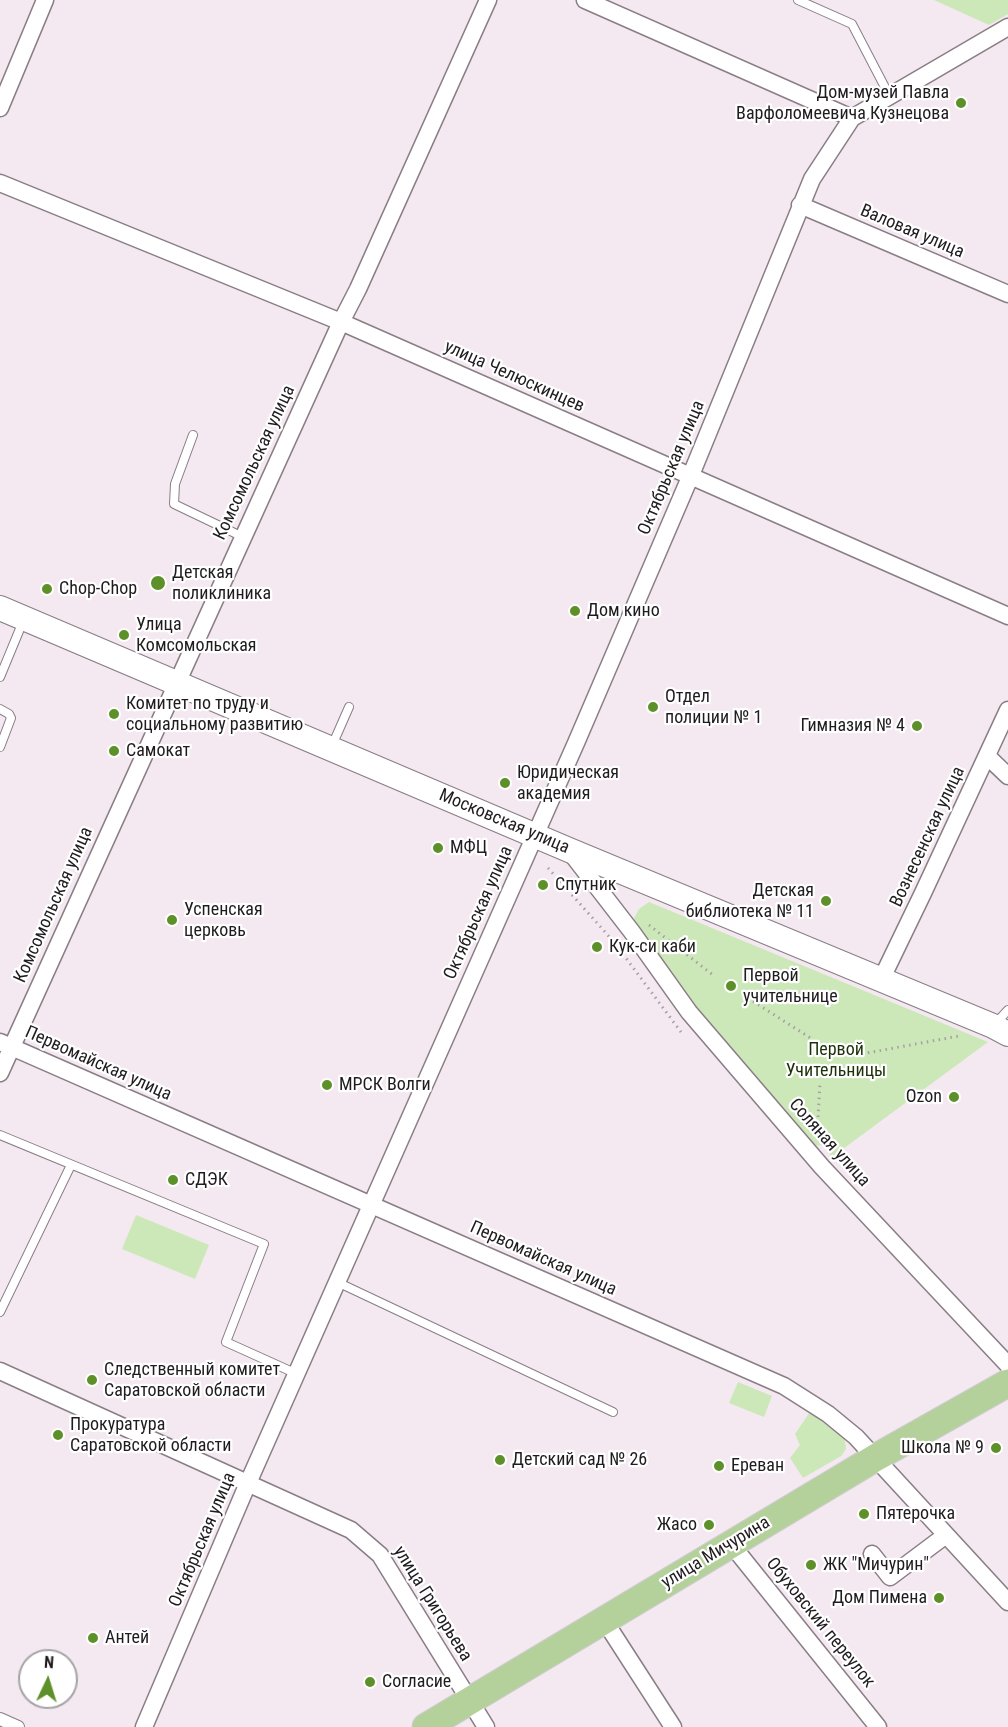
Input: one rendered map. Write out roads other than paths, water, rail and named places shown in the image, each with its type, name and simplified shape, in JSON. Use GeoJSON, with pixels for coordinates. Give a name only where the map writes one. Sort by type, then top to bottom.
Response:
{"type":"FeatureCollection","features":[{"type":"Feature","properties":{"kind":"main road","name":"Московская улица"},"geometry":{"type":"LineString","coordinates":[[0,608],[881,980],[1003,1023]]}},
{"type":"Feature","properties":{"kind":"main road","name":"улица Мичурина"},"geometry":{"type":"LineString","coordinates":[[426,1727],[875,1458],[1008,1383]]}},
{"type":"Feature","properties":{"kind":"street"},"geometry":{"type":"LineString","coordinates":[[0,108],[45,0]]}},
{"type":"Feature","properties":{"kind":"street","name":"Комсомольская улица"},"geometry":{"type":"LineString","coordinates":[[0,1073],[6,1045],[177,683],[488,0]]}},
{"type":"Feature","properties":{"kind":"street"},"geometry":{"type":"LineString","coordinates":[[585,0],[852,118],[1008,27]]}},
{"type":"Feature","properties":{"kind":"street","name":"Октябрьская улица"},"geometry":{"type":"LineString","coordinates":[[144,1727],[248,1483],[535,835],[691,475],[800,205],[812,178],[852,118]]}},
{"type":"Feature","properties":{"kind":"street","name":"улица Челюскинцев"},"geometry":{"type":"LineString","coordinates":[[0,183],[341,322],[1008,616]]}},
{"type":"Feature","properties":{"kind":"street","name":"Валовая улица"},"geometry":{"type":"LineString","coordinates":[[800,205],[1008,294]]}},
{"type":"Feature","properties":{"kind":"street","name":"Вознесенская улица"},"geometry":{"type":"LineString","coordinates":[[881,980],[1008,710]]}},
{"type":"Feature","properties":{"kind":"street"},"geometry":{"type":"LineString","coordinates":[[987,756],[1008,776]]}},
{"type":"Feature","properties":{"kind":"street","name":"Соляная улица"},"geometry":{"type":"LineString","coordinates":[[569,850],[632,932],[689,1012],[816,1160],[1008,1365]]}},
{"type":"Feature","properties":{"kind":"street","name":"Первомайская улица"},"geometry":{"type":"LineString","coordinates":[[6,1045],[784,1386],[828,1414],[856,1437],[1008,1602]]}},
{"type":"Feature","properties":{"kind":"street","name":"улица Григорьева"},"geometry":{"type":"LineString","coordinates":[[0,1371],[351,1530],[380,1556],[486,1727]]}},
{"type":"Feature","properties":{"kind":"street"},"geometry":{"type":"LineString","coordinates":[[872,1554],[890,1577],[946,1535]]}},
{"type":"Feature","properties":{"kind":"street","name":"Обуховский переулок"},"geometry":{"type":"LineString","coordinates":[[731,1544],[878,1727]]}},
{"type":"Feature","properties":{"kind":"street"},"geometry":{"type":"LineString","coordinates":[[604,1620],[673,1727]]}},
{"type":"Feature","properties":{"kind":"street"},"geometry":{"type":"LineString","coordinates":[[0,1719],[18,1727]]}},
{"type":"Feature","properties":{"kind":"lane"},"geometry":{"type":"LineString","coordinates":[[798,0],[852,24],[890,97]]}},
{"type":"Feature","properties":{"kind":"lane"},"geometry":{"type":"LineString","coordinates":[[193,435],[175,484],[174,504],[243,537]]}},
{"type":"Feature","properties":{"kind":"lane"},"geometry":{"type":"LineString","coordinates":[[0,677],[24,619]]}},
{"type":"Feature","properties":{"kind":"lane"},"geometry":{"type":"LineString","coordinates":[[331,748],[350,707]]}},
{"type":"Feature","properties":{"kind":"lane"},"geometry":{"type":"LineString","coordinates":[[0,709],[9,714],[11,718],[0,747]]}},
{"type":"Feature","properties":{"kind":"lane"},"geometry":{"type":"LineString","coordinates":[[0,1135],[264,1244],[226,1342],[297,1374]]}},
{"type":"Feature","properties":{"kind":"lane"},"geometry":{"type":"LineString","coordinates":[[0,1312],[71,1165]]}},
{"type":"Feature","properties":{"kind":"lane"},"geometry":{"type":"LineString","coordinates":[[337,1282],[613,1412]]}},
{"type":"Feature","properties":{"kind":"place","name":"Дом-музей Павла Варфоломеевича Кузнецова"},"geometry":{"type":"Point","coordinates":[961,103]}},
{"type":"Feature","properties":{"kind":"place","name":"Детская поликлиника"},"geometry":{"type":"Point","coordinates":[158,583]}},
{"type":"Feature","properties":{"kind":"place","name":"Chop-Chop"},"geometry":{"type":"Point","coordinates":[47,589]}},
{"type":"Feature","properties":{"kind":"place","name":"Дом кино"},"geometry":{"type":"Point","coordinates":[575,611]}},
{"type":"Feature","properties":{"kind":"place","name":"Улица Комсомольская"},"geometry":{"type":"Point","coordinates":[124,635]}},
{"type":"Feature","properties":{"kind":"place","name":"Отдел полиции № 1"},"geometry":{"type":"Point","coordinates":[653,707]}},
{"type":"Feature","properties":{"kind":"place","name":"Комитет по труду и социальному развитию"},"geometry":{"type":"Point","coordinates":[114,714]}},
{"type":"Feature","properties":{"kind":"place","name":"Гимназия № 4"},"geometry":{"type":"Point","coordinates":[917,726]}},
{"type":"Feature","properties":{"kind":"place","name":"Самокат"},"geometry":{"type":"Point","coordinates":[114,751]}},
{"type":"Feature","properties":{"kind":"place","name":"Юридическая академия"},"geometry":{"type":"Point","coordinates":[505,783]}},
{"type":"Feature","properties":{"kind":"place","name":"МФЦ"},"geometry":{"type":"Point","coordinates":[438,848]}},
{"type":"Feature","properties":{"kind":"place","name":"Спутник"},"geometry":{"type":"Point","coordinates":[543,885]}},
{"type":"Feature","properties":{"kind":"place","name":"Детская библиотека № 11"},"geometry":{"type":"Point","coordinates":[826,901]}},
{"type":"Feature","properties":{"kind":"place","name":"Успенская церковь"},"geometry":{"type":"Point","coordinates":[172,920]}},
{"type":"Feature","properties":{"kind":"place","name":"Кук-си каби"},"geometry":{"type":"Point","coordinates":[597,947]}},
{"type":"Feature","properties":{"kind":"place","name":"Первой учительнице"},"geometry":{"type":"Point","coordinates":[731,986]}},
{"type":"Feature","properties":{"kind":"place","name":"МРСК Волги"},"geometry":{"type":"Point","coordinates":[327,1085]}},
{"type":"Feature","properties":{"kind":"place","name":"Ozon"},"geometry":{"type":"Point","coordinates":[954,1097]}},
{"type":"Feature","properties":{"kind":"place","name":"СДЭК"},"geometry":{"type":"Point","coordinates":[173,1180]}},
{"type":"Feature","properties":{"kind":"place","name":"Следственный комитет Саратовской области"},"geometry":{"type":"Point","coordinates":[92,1380]}},
{"type":"Feature","properties":{"kind":"place","name":"Прокуратура Саратовской области"},"geometry":{"type":"Point","coordinates":[58,1435]}},
{"type":"Feature","properties":{"kind":"place","name":"Школа № 9"},"geometry":{"type":"Point","coordinates":[996,1448]}},
{"type":"Feature","properties":{"kind":"place","name":"Детский сад № 26"},"geometry":{"type":"Point","coordinates":[500,1460]}},
{"type":"Feature","properties":{"kind":"place","name":"Ереван"},"geometry":{"type":"Point","coordinates":[719,1466]}},
{"type":"Feature","properties":{"kind":"place","name":"Пятерочка"},"geometry":{"type":"Point","coordinates":[864,1514]}},
{"type":"Feature","properties":{"kind":"place","name":"Жасо"},"geometry":{"type":"Point","coordinates":[709,1525]}},
{"type":"Feature","properties":{"kind":"place","name":"ЖК \"Мичурин\""},"geometry":{"type":"Point","coordinates":[811,1565]}},
{"type":"Feature","properties":{"kind":"place","name":"Дом Пимена"},"geometry":{"type":"Point","coordinates":[939,1598]}},
{"type":"Feature","properties":{"kind":"place","name":"Антей"},"geometry":{"type":"Point","coordinates":[93,1638]}},
{"type":"Feature","properties":{"kind":"place","name":"Согласие"},"geometry":{"type":"Point","coordinates":[370,1682]}},
{"type":"Feature","properties":{"kind":"park label","name":"Первой Учительницы"},"geometry":{"type":"Point","coordinates":[836,1060]}}]}
